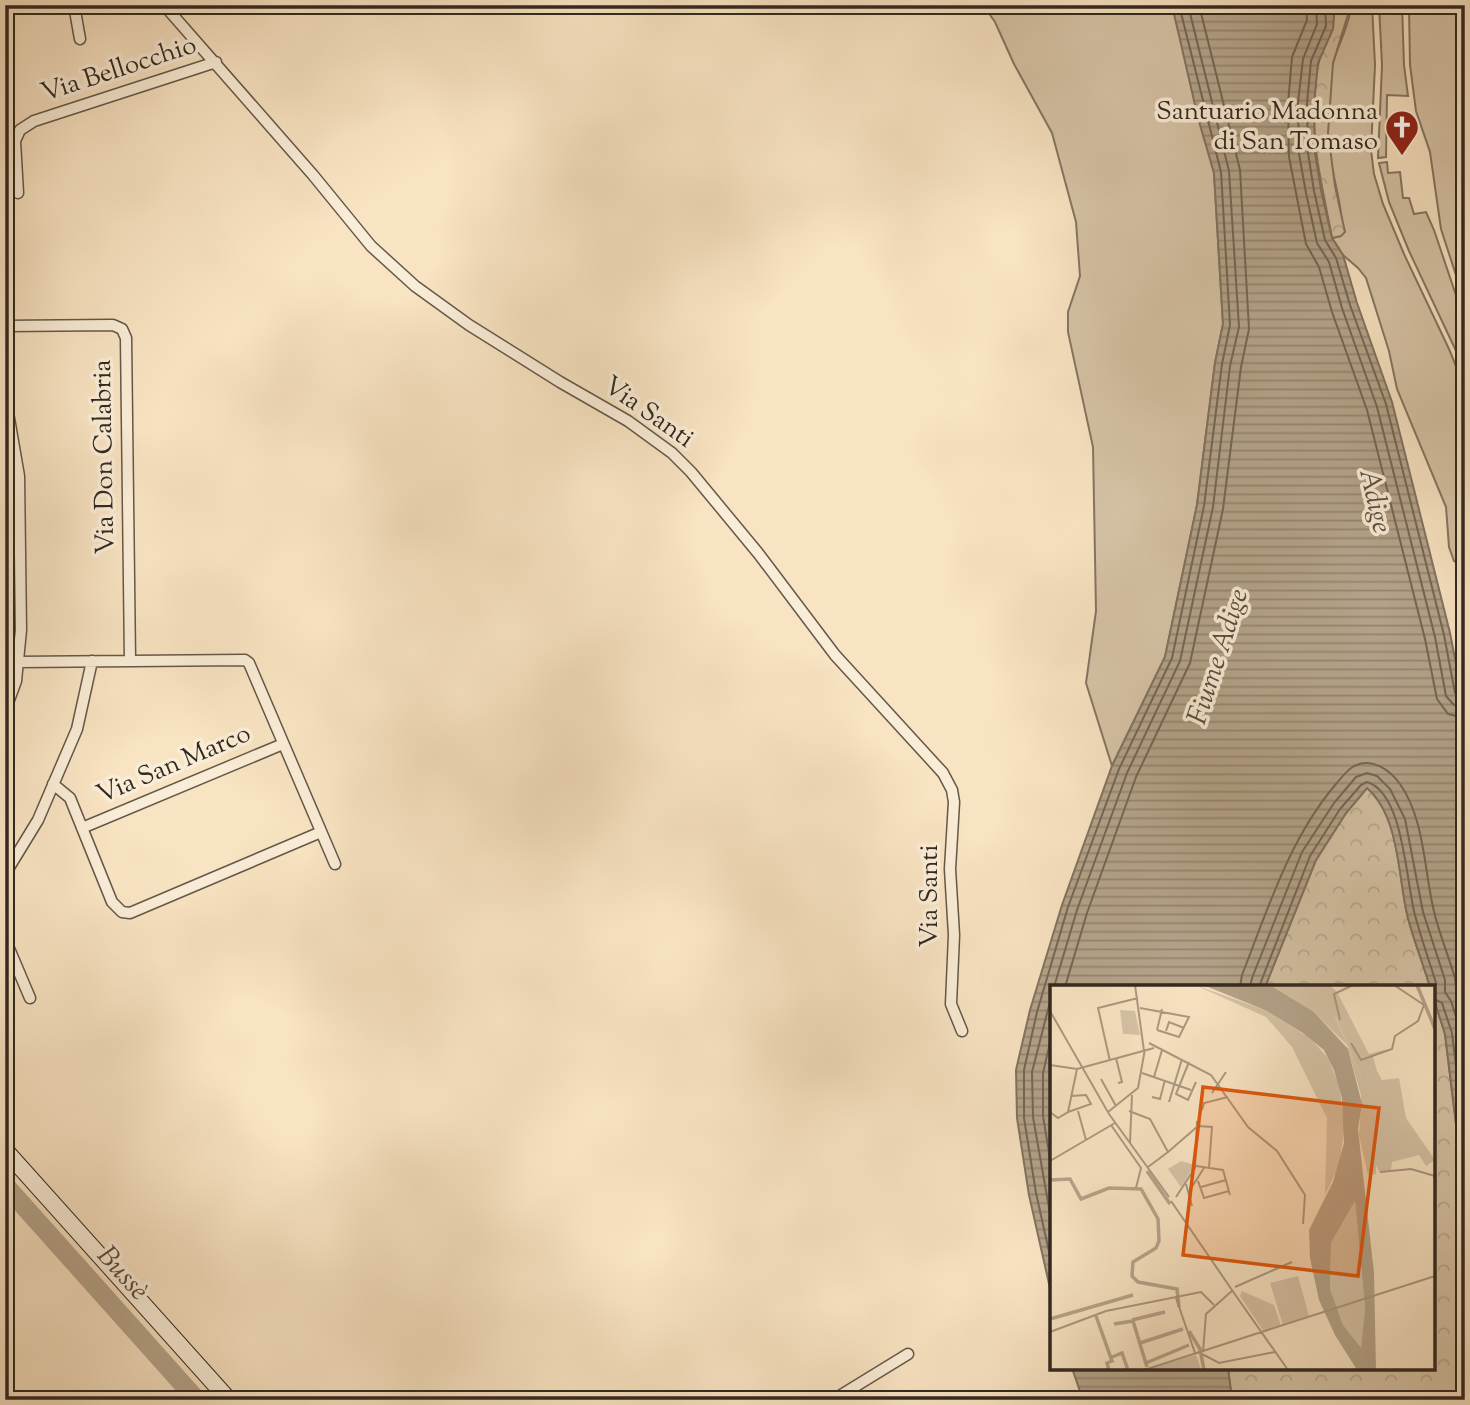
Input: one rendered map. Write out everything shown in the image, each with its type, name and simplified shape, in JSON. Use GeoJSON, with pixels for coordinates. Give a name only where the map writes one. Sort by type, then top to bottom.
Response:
{"type":"FeatureCollection","features":[{"type":"Feature","properties":{"kind":"main road"},"geometry":{"type":"LineString","coordinates":[[5,1150],[229,1400]]}},
{"type":"Feature","properties":{"kind":"street"},"geometry":{"type":"LineString","coordinates":[[74,5],[80,39]]}},
{"type":"Feature","properties":{"kind":"street","name":"Via Santi"},"geometry":{"type":"LineString","coordinates":[[164,5],[216,62],[371,246],[415,286],[503,346],[628,421],[672,453],[758,552],[835,655],[943,773],[953,790],[954,802],[950,869],[954,935],[951,1004],[962,1031]]}},
{"type":"Feature","properties":{"kind":"street","name":"Via Bellocchio"},"geometry":{"type":"LineString","coordinates":[[18,193],[15,141],[20,130],[34,121],[216,62]]}},
{"type":"Feature","properties":{"kind":"street","name":"Via Don Calabria"},"geometry":{"type":"LineString","coordinates":[[5,326],[113,325],[122,329],[126,338],[130,661]]}},
{"type":"Feature","properties":{"kind":"street"},"geometry":{"type":"LineString","coordinates":[[5,395],[19,475],[21,630],[16,681],[5,711]]}},
{"type":"Feature","properties":{"kind":"street"},"geometry":{"type":"LineString","coordinates":[[18,662],[245,660],[250,663],[335,864]]}},
{"type":"Feature","properties":{"kind":"street"},"geometry":{"type":"LineString","coordinates":[[5,874],[38,821],[77,729],[93,662]]}},
{"type":"Feature","properties":{"kind":"street","name":"Via San Marco"},"geometry":{"type":"LineString","coordinates":[[82,828],[283,744]]}},
{"type":"Feature","properties":{"kind":"street"},"geometry":{"type":"LineString","coordinates":[[53,784],[70,798],[112,902],[122,912],[130,913],[321,832]]}},
{"type":"Feature","properties":{"kind":"street"},"geometry":{"type":"LineString","coordinates":[[5,939],[30,998]]}},
{"type":"Feature","properties":{"kind":"street"},"geometry":{"type":"LineString","coordinates":[[833,1400],[908,1354]]}},
{"type":"Feature","properties":{"kind":"green space"},"geometry":{"type":"Polygon","coordinates":[[[983,5],[1172,5],[1214,173],[1223,324],[1215,363],[1197,505],[1165,657],[1112,766],[1086,683],[1096,611],[1093,447],[1068,332],[1068,312],[1080,276],[1076,222],[1052,133],[1014,64],[995,22],[983,5]]]}},
{"type":"Feature","properties":{"kind":"green space"},"geometry":{"type":"Polygon","coordinates":[[[1332,5],[1351,5],[1333,63],[1328,133],[1345,232],[1332,238],[1319,172],[1314,94],[1321,54],[1332,27],[1332,5]]]}},
{"type":"Feature","properties":{"kind":"green space"},"geometry":{"type":"Polygon","coordinates":[[[1351,5],[1372,5],[1375,65],[1371,150],[1374,174],[1383,204],[1404,254],[1465,388],[1465,566],[1454,561],[1449,547],[1446,507],[1397,389],[1389,351],[1366,278],[1343,255],[1332,238],[1341,236],[1342,224],[1329,147],[1329,89],[1333,63],[1351,5]]]}},
{"type":"Feature","properties":{"kind":"green space"},"geometry":{"type":"Polygon","coordinates":[[[1379,5],[1402,5],[1408,96],[1387,95],[1386,157],[1378,158],[1382,65],[1379,5]]]}},
{"type":"Feature","properties":{"kind":"green space"},"geometry":{"type":"Polygon","coordinates":[[[1409,5],[1465,5],[1465,303],[1441,229],[1430,152],[1416,111],[1410,65],[1409,5]]]}},
{"type":"Feature","properties":{"kind":"green space"},"geometry":{"type":"Polygon","coordinates":[[[1387,162],[1388,173],[1400,172],[1403,198],[1409,198],[1414,214],[1426,212],[1434,230],[1465,322],[1465,370],[1389,202],[1379,163],[1387,162]]]}},
{"type":"Feature","properties":{"kind":"green space"},"geometry":{"type":"Polygon","coordinates":[[[1367,788],[1386,815],[1396,847],[1407,914],[1429,985],[1266,985],[1316,860],[1346,813],[1367,788]]]}},
{"type":"Feature","properties":{"kind":"green space"},"geometry":{"type":"Polygon","coordinates":[[[1435,1002],[1445,1034],[1465,1198],[1465,1400],[1232,1400],[1228,1370],[1435,1370],[1435,1002]]]}},
{"type":"Feature","properties":{"kind":"water"},"geometry":{"type":"Polygon","coordinates":[[[1172,5],[1332,5],[1333,29],[1318,63],[1314,104],[1315,153],[1321,190],[1332,238],[1343,255],[1392,402],[1450,633],[1465,709],[1465,1198],[1445,1034],[1435,1002],[1435,985],[1429,985],[1409,923],[1391,829],[1378,800],[1367,788],[1346,813],[1316,860],[1266,985],[1050,985],[1050,1288],[1029,1195],[1017,1118],[1016,1070],[1030,1010],[1062,905],[1112,766],[1165,657],[1197,505],[1215,363],[1223,324],[1214,173],[1198,118],[1172,5]]]}},
{"type":"Feature","properties":{"kind":"water"},"geometry":{"type":"Polygon","coordinates":[[[1073,1370],[1228,1370],[1232,1400],[1083,1400],[1073,1370]]]}},
{"type":"Feature","properties":{"kind":"waterway","name":"Bussè"},"geometry":{"type":"LineString","coordinates":[[5,1185],[197,1400]]}},
{"type":"Feature","properties":{"kind":"place","name":"Santuario Madonna di San Tomaso"},"geometry":{"type":"Point","coordinates":[1402,157]}},
{"type":"Feature","properties":{"kind":"water label","name":"Adige"},"geometry":{"type":"Point","coordinates":[1374,501]}},
{"type":"Feature","properties":{"kind":"water label","name":"Fiume Adige"},"geometry":{"type":"Point","coordinates":[1219,657]}}]}
